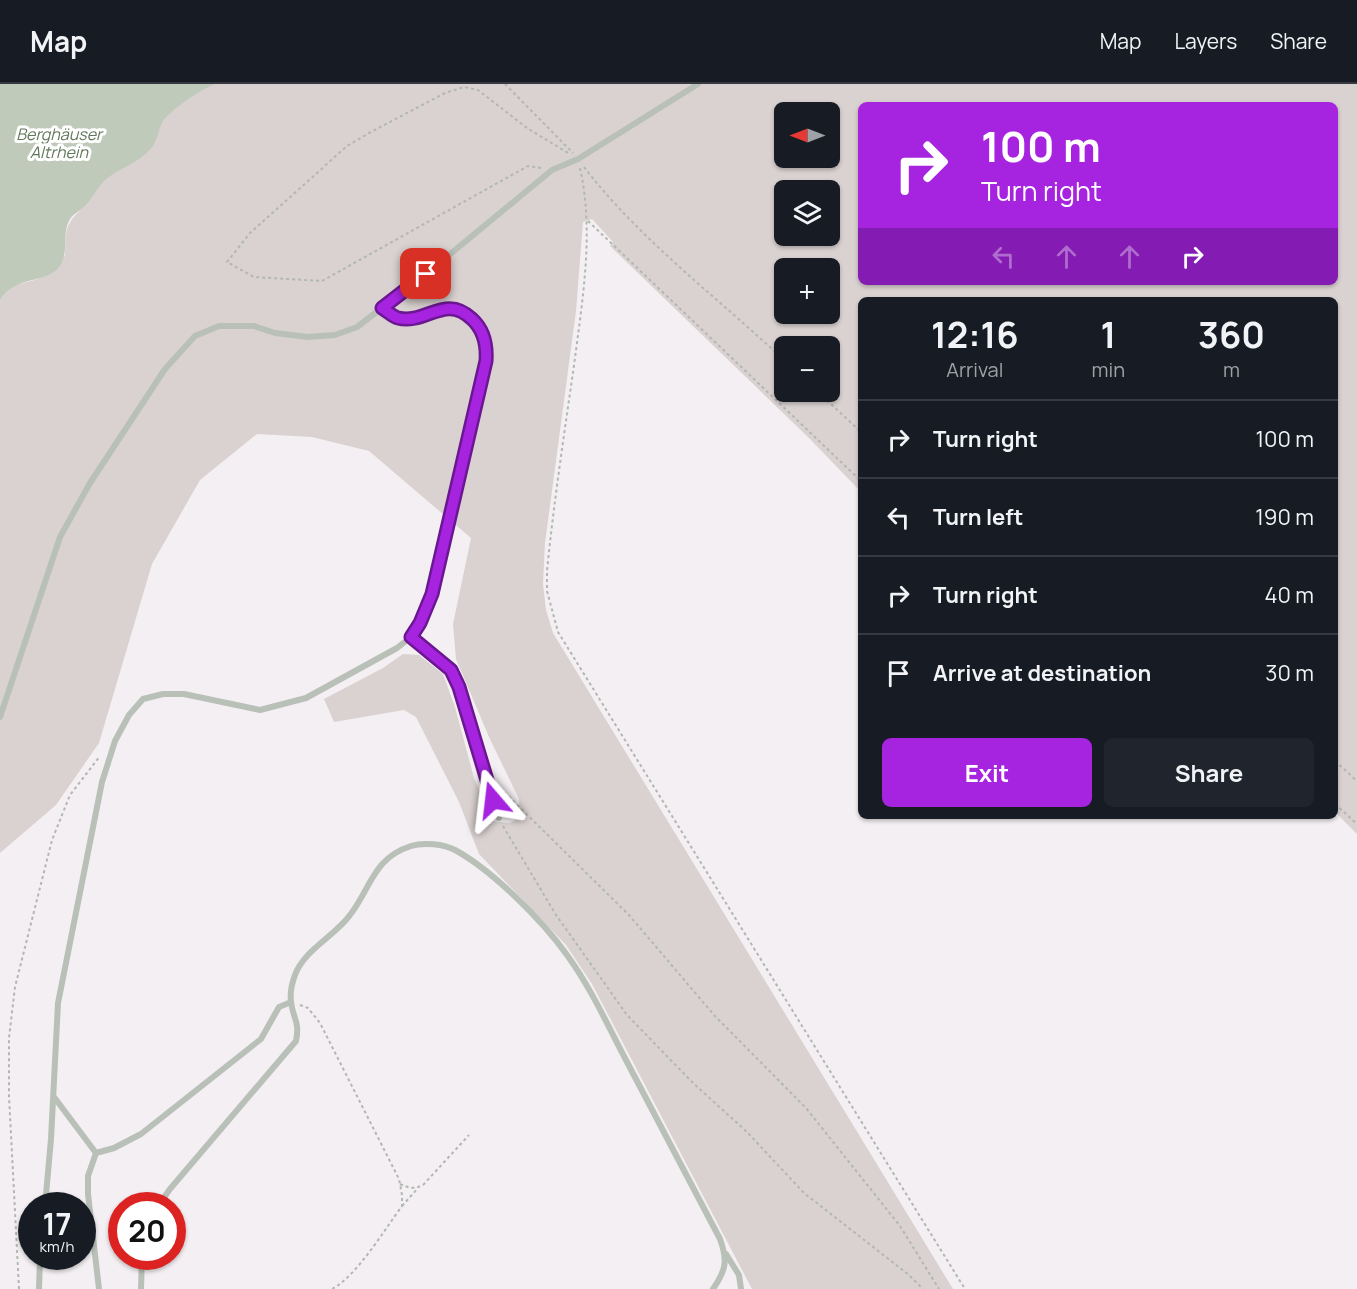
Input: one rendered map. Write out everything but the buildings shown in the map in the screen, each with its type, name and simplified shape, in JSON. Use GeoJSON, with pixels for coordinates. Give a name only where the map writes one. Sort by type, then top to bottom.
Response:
{"type":"FeatureCollection","features":[{"type":"Feature","properties":{"kind":"lane"},"geometry":{"type":"LineString","coordinates":[[0,717],[60,537],[90,483],[165,369],[195,336],[219,326],[254,326],[275,333],[308,337],[335,335],[357,327],[552,170],[578,159],[698,84]]}},
{"type":"Feature","properties":{"kind":"lane"},"geometry":{"type":"LineString","coordinates":[[46,1192],[54,1096],[58,1003],[102,782],[115,741],[129,715],[143,699],[163,694],[184,694],[260,710],[306,699],[397,648],[411,637],[420,623],[432,594],[487,350],[478,325],[456,308],[445,308],[413,318],[397,318],[382,308]]}},
{"type":"Feature","properties":{"kind":"lane"},"geometry":{"type":"LineString","coordinates":[[411,637],[451,670],[459,687],[499,818]]}},
{"type":"Feature","properties":{"kind":"lane"},"geometry":{"type":"LineString","coordinates":[[168,1192],[296,1041],[298,1029],[291,1002],[296,973],[309,955],[350,916],[379,865],[412,845],[435,844],[454,849],[491,876],[532,914],[568,957],[585,984],[720,1239],[725,1254],[739,1275],[741,1289]]}},
{"type":"Feature","properties":{"kind":"lane"},"geometry":{"type":"LineString","coordinates":[[96,1153],[114,1148],[141,1134],[261,1039],[279,1007],[291,1002]]}},
{"type":"Feature","properties":{"kind":"lane"},"geometry":{"type":"LineString","coordinates":[[54,1096],[96,1153]]}},
{"type":"Feature","properties":{"kind":"lane"},"geometry":{"type":"LineString","coordinates":[[96,1153],[88,1176],[88,1194],[99,1289]]}},
{"type":"Feature","properties":{"kind":"lane"},"geometry":{"type":"LineString","coordinates":[[713,1289],[725,1265],[725,1254]]}},
{"type":"Feature","properties":{"kind":"lane"},"geometry":{"type":"LineString","coordinates":[[39,1289],[40,1270]]}},
{"type":"Feature","properties":{"kind":"lane"},"geometry":{"type":"LineString","coordinates":[[141,1289],[142,1270]]}},
{"type":"Feature","properties":{"kind":"path"},"geometry":{"type":"LineString","coordinates":[[505,84],[578,159],[631,220],[774,351]]}},
{"type":"Feature","properties":{"kind":"path"},"geometry":{"type":"LineString","coordinates":[[552,170],[528,166],[322,281],[254,277],[227,262],[250,233],[347,146],[445,93],[464,87],[478,90],[527,128],[578,159],[585,190],[588,221],[581,310],[547,571],[547,591],[558,632],[965,1289]]}},
{"type":"Feature","properties":{"kind":"path"},"geometry":{"type":"LineString","coordinates":[[588,221],[858,478]]}},
{"type":"Feature","properties":{"kind":"path"},"geometry":{"type":"LineString","coordinates":[[829,402],[858,429]]}},
{"type":"Feature","properties":{"kind":"path"},"geometry":{"type":"LineString","coordinates":[[19,1289],[9,1095],[9,1038],[15,987],[52,840],[70,795],[101,754]]}},
{"type":"Feature","properties":{"kind":"path"},"geometry":{"type":"LineString","coordinates":[[1338,765],[1357,781]]}},
{"type":"Feature","properties":{"kind":"path"},"geometry":{"type":"LineString","coordinates":[[498,787],[629,915],[714,1015],[806,1108],[900,1226],[939,1289]]}},
{"type":"Feature","properties":{"kind":"path"},"geometry":{"type":"LineString","coordinates":[[1338,807],[1357,824]]}},
{"type":"Feature","properties":{"kind":"path"},"geometry":{"type":"LineString","coordinates":[[499,818],[556,915],[627,1015],[693,1083],[747,1132],[804,1193],[909,1275],[923,1289]]}},
{"type":"Feature","properties":{"kind":"path"},"geometry":{"type":"LineString","coordinates":[[291,1002],[308,1008],[320,1023],[400,1184],[402,1206]]}},
{"type":"Feature","properties":{"kind":"path"},"geometry":{"type":"LineString","coordinates":[[332,1289],[339,1286],[360,1263],[402,1206],[469,1135]]}},
{"type":"Feature","properties":{"kind":"path"},"geometry":{"type":"LineString","coordinates":[[400,1184],[418,1188]]}},
{"type":"Feature","properties":{"kind":"shaded area"},"geometry":{"type":"Polygon","coordinates":[[[104,84],[1357,84],[1357,834],[1338,815],[1338,297],[858,297],[858,489],[809,438],[610,246],[613,242],[592,219],[583,222],[576,311],[545,543],[543,584],[546,610],[553,633],[953,1289],[752,1289],[592,984],[566,945],[479,854],[459,802],[416,717],[404,710],[334,722],[324,699],[383,668],[403,654],[419,655],[443,674],[455,707],[474,778],[493,821],[509,823],[520,818],[519,799],[489,737],[456,659],[453,624],[471,538],[369,451],[312,437],[257,434],[200,480],[152,564],[99,743],[56,805],[0,853],[0,300],[10,288],[44,275],[65,256],[69,223],[84,207],[104,84]]]}},
{"type":"Feature","properties":{"kind":"water","name":"Berghäuser Altrhein"},"geometry":{"type":"Polygon","coordinates":[[[0,84],[215,84],[173,111],[163,121],[154,144],[147,153],[104,181],[87,204],[71,217],[67,225],[64,256],[59,267],[46,276],[14,287],[0,300],[0,84]]]}},
{"type":"Feature","properties":{"kind":"route"},"geometry":{"type":"LineString","coordinates":[[426,274],[382,308],[397,318],[413,318],[445,308],[456,308],[478,325],[487,350],[432,594],[420,623],[411,637],[451,670],[459,687],[493,800]]}}]}
